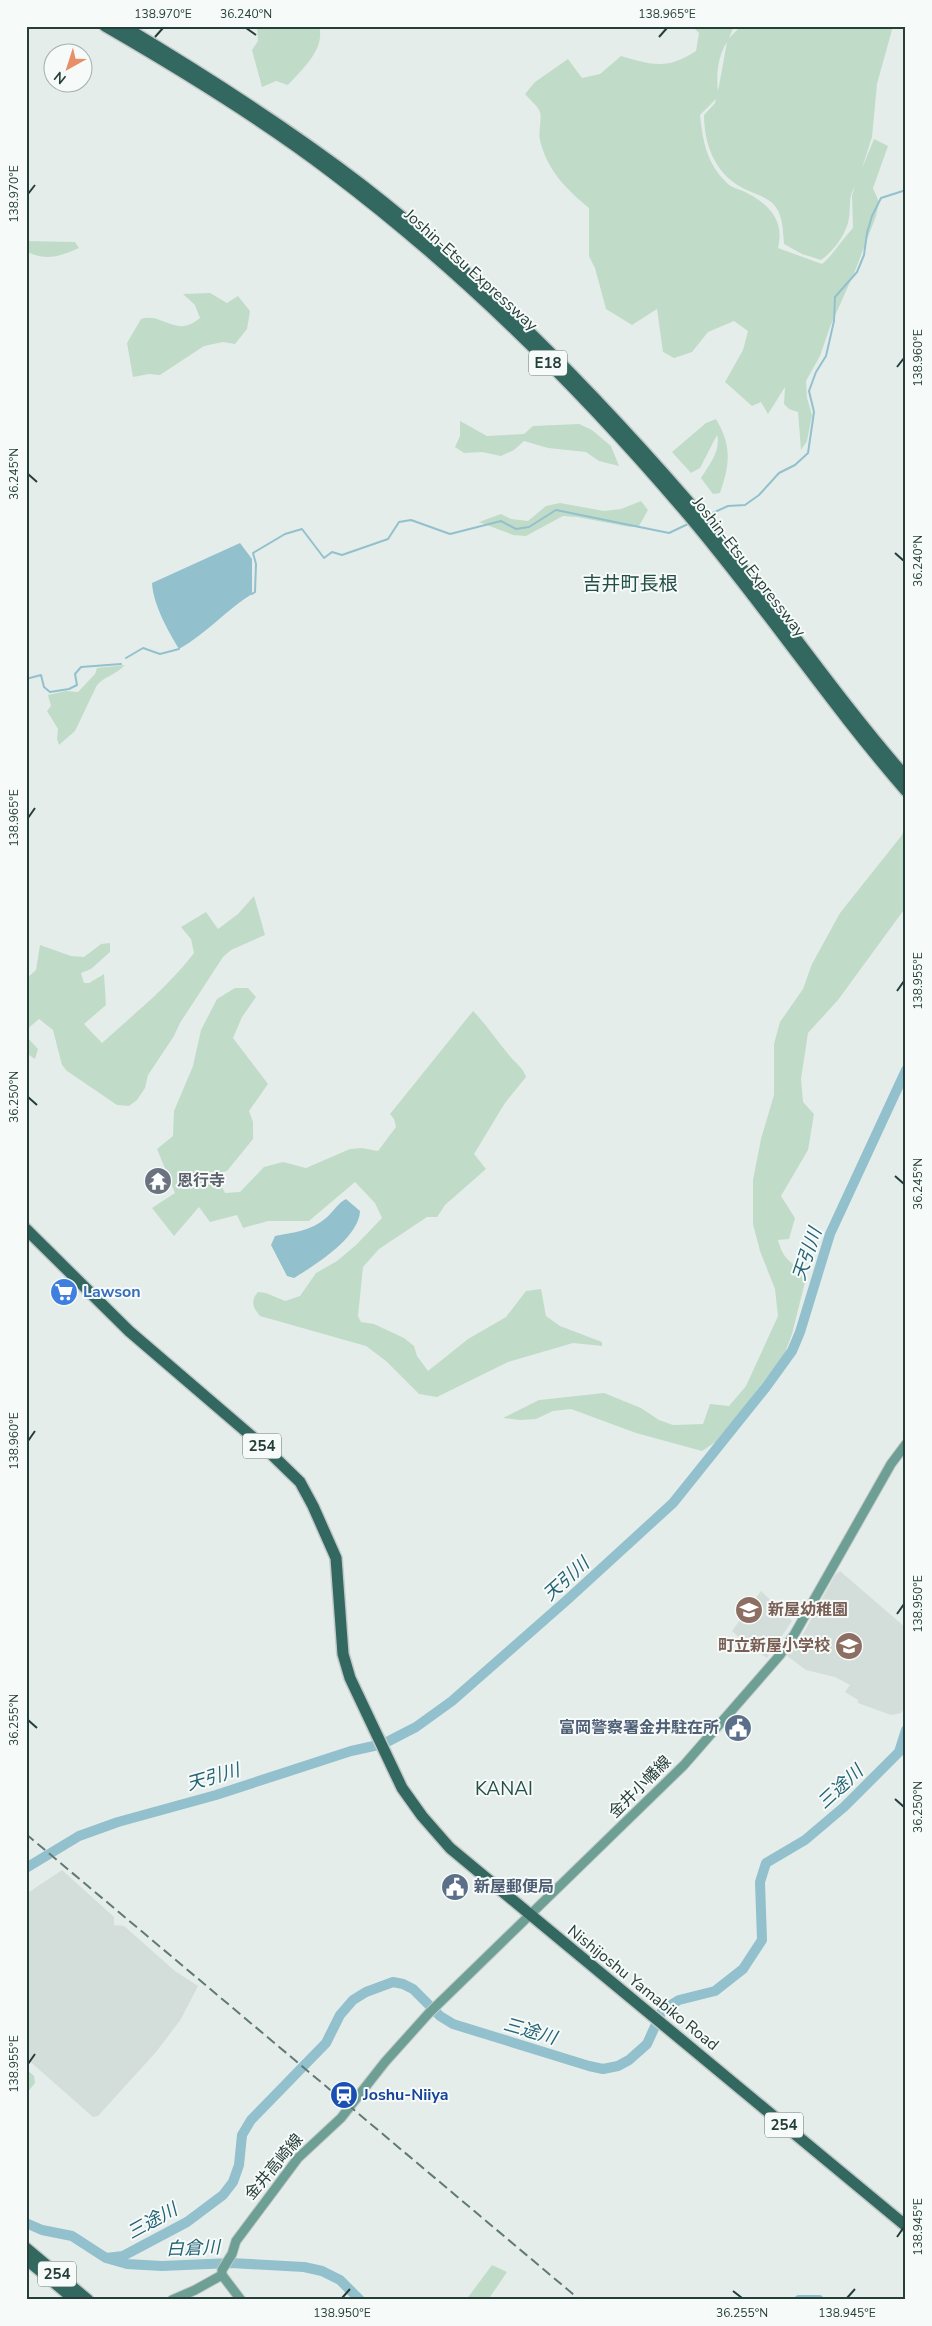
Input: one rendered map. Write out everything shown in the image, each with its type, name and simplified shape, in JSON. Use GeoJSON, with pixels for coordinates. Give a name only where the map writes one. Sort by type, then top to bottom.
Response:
{"type":"FeatureCollection","features":[{"type":"Feature","properties":{"kind":"highway","name":"Joshin-Etsu Expressway"},"geometry":{"type":"LineString","coordinates":[[105,26],[213,91],[302,150],[386,215],[489,306],[582,398],[683,509],[758,602],[849,723],[906,791]]}},
{"type":"Feature","properties":{"kind":"highway","name":"Joshin-Etsu Expressway"},"geometry":{"type":"LineString","coordinates":[[123,26],[246,102],[336,165],[416,229],[516,319],[620,425],[689,503],[750,577],[835,690],[906,777]]}},
{"type":"Feature","properties":{"kind":"highway","name":"Nishijoshu Yamabiko Road"},"geometry":{"type":"LineString","coordinates":[[26,1229],[129,1331],[263,1446],[300,1482],[334,1552],[346,1665],[384,1754],[408,1797],[450,1848],[906,2226]]}},
{"type":"Feature","properties":{"kind":"highway","name":"254"},"geometry":{"type":"LineString","coordinates":[[26,2248],[88,2300]]}},
{"type":"Feature","properties":{"kind":"highway","name":"254"},"geometry":{"type":"LineString","coordinates":[[26,2259],[75,2300]]}},
{"type":"Feature","properties":{"kind":"main road","name":"金井小幡線"},"geometry":{"type":"LineString","coordinates":[[529,1915],[677,1771],[780,1655],[797,1630],[891,1464],[906,1444]]}},
{"type":"Feature","properties":{"kind":"main road","name":"金井高崎線"},"geometry":{"type":"LineString","coordinates":[[222,2272],[245,2226],[298,2158],[341,2118],[385,2062],[430,2013],[529,1915]]}},
{"type":"Feature","properties":{"kind":"main road"},"geometry":{"type":"LineString","coordinates":[[172,2300],[195,2290],[222,2272],[241,2300]]}},
{"type":"Feature","properties":{"kind":"shaded area"},"geometry":{"type":"Polygon","coordinates":[[[840,1571],[906,1628],[904,1643],[906,1644],[906,1706],[901,1713],[891,1715],[858,1703],[858,1700],[845,1692],[850,1685],[835,1677],[806,1670],[787,1656],[801,1638],[835,1575],[840,1571]]]}},
{"type":"Feature","properties":{"kind":"shaded area"},"geometry":{"type":"Polygon","coordinates":[[[761,1591],[792,1621],[767,1658],[732,1631],[761,1591]]]}},
{"type":"Feature","properties":{"kind":"shaded area"},"geometry":{"type":"Polygon","coordinates":[[[62,1870],[114,1917],[114,1925],[124,1926],[175,1971],[198,1986],[181,2019],[156,2052],[98,2116],[93,2117],[26,2058],[26,1894],[62,1870]]]}},
{"type":"Feature","properties":{"kind":"green space"},"geometry":{"type":"Polygon","coordinates":[[[257,26],[319,26],[320,35],[316,51],[288,85],[276,81],[262,87],[252,50],[258,41],[257,26]]]}},
{"type":"Feature","properties":{"kind":"green space"},"geometry":{"type":"Polygon","coordinates":[[[692,26],[734,26],[729,38],[741,26],[893,26],[877,84],[872,137],[862,168],[874,139],[888,146],[873,188],[879,202],[876,216],[820,356],[806,381],[807,398],[812,415],[807,441],[801,450],[798,412],[789,409],[784,404],[785,387],[768,414],[761,402],[752,406],[725,382],[743,350],[748,331],[734,321],[708,332],[692,352],[674,358],[663,352],[657,309],[632,325],[606,309],[595,268],[589,256],[589,208],[565,186],[547,161],[539,133],[540,112],[525,94],[535,82],[568,59],[582,78],[600,74],[621,56],[642,62],[660,64],[677,61],[696,51],[699,33],[692,26]],[[727,42],[718,66],[718,91],[727,42]],[[716,99],[700,115],[704,142],[714,167],[728,184],[760,201],[772,213],[777,220],[779,229],[778,248],[822,264],[853,228],[852,195],[855,187],[853,190],[851,198],[846,230],[835,247],[826,256],[821,260],[802,254],[784,244],[781,219],[775,206],[768,200],[732,181],[724,174],[713,157],[706,137],[704,115],[715,103],[716,99]]]}},
{"type":"Feature","properties":{"kind":"green space"},"geometry":{"type":"Polygon","coordinates":[[[26,241],[75,242],[79,248],[53,257],[46,257],[26,251],[26,241]]]}},
{"type":"Feature","properties":{"kind":"green space"},"geometry":{"type":"Polygon","coordinates":[[[210,293],[227,303],[238,296],[250,311],[247,329],[235,344],[223,342],[204,346],[160,375],[149,374],[133,377],[127,343],[141,319],[156,319],[177,326],[191,324],[200,318],[195,305],[183,294],[210,293]]]}},
{"type":"Feature","properties":{"kind":"green space"},"geometry":{"type":"Polygon","coordinates":[[[716,419],[725,438],[728,455],[726,473],[720,493],[713,494],[701,478],[716,452],[717,435],[700,468],[691,473],[672,452],[706,423],[716,419]]]}},
{"type":"Feature","properties":{"kind":"green space"},"geometry":{"type":"Polygon","coordinates":[[[460,421],[487,436],[524,434],[533,426],[579,424],[592,430],[611,446],[619,466],[599,461],[586,452],[548,448],[524,441],[514,450],[501,456],[482,452],[464,453],[455,447],[460,436],[460,421]]]}},
{"type":"Feature","properties":{"kind":"green space"},"geometry":{"type":"Polygon","coordinates":[[[641,501],[648,510],[639,526],[630,527],[563,516],[526,536],[513,535],[479,522],[501,514],[511,519],[528,521],[546,506],[560,503],[604,511],[621,509],[641,501]]]}},
{"type":"Feature","properties":{"kind":"green space"},"geometry":{"type":"Polygon","coordinates":[[[125,665],[97,685],[75,731],[59,745],[57,739],[58,729],[47,711],[51,706],[48,695],[66,691],[78,692],[95,674],[97,668],[125,665]]]}},
{"type":"Feature","properties":{"kind":"green space"},"geometry":{"type":"Polygon","coordinates":[[[906,823],[906,907],[838,1000],[808,1033],[801,1079],[803,1102],[814,1114],[808,1150],[781,1196],[795,1218],[789,1239],[778,1240],[785,1256],[807,1274],[792,1334],[785,1353],[720,1439],[702,1451],[636,1433],[571,1409],[553,1411],[536,1419],[503,1418],[539,1400],[604,1393],[641,1408],[659,1420],[673,1425],[703,1424],[710,1404],[729,1406],[746,1386],[778,1316],[775,1289],[760,1251],[753,1224],[753,1180],[761,1139],[774,1095],[774,1044],[780,1022],[803,989],[812,964],[840,913],[902,835],[906,823]]]}},
{"type":"Feature","properties":{"kind":"green space"},"geometry":{"type":"Polygon","coordinates":[[[254,896],[265,935],[231,950],[223,957],[148,1075],[145,1088],[137,1100],[129,1106],[117,1105],[67,1071],[62,1065],[53,1030],[39,1019],[26,1030],[26,979],[36,970],[40,945],[71,956],[84,957],[101,944],[110,943],[110,952],[91,969],[81,973],[84,983],[89,983],[104,974],[106,1005],[84,1024],[102,1043],[162,989],[194,953],[191,939],[181,927],[206,912],[218,929],[238,914],[254,896]]]}},
{"type":"Feature","properties":{"kind":"green space"},"geometry":{"type":"Polygon","coordinates":[[[235,988],[248,988],[256,997],[242,1017],[233,1038],[268,1084],[249,1111],[253,1122],[253,1139],[227,1171],[216,1174],[225,1193],[240,1192],[264,1167],[283,1162],[306,1168],[350,1149],[362,1148],[378,1151],[396,1127],[394,1119],[390,1114],[473,1011],[521,1068],[526,1077],[505,1103],[474,1154],[486,1169],[445,1205],[437,1217],[427,1217],[379,1249],[363,1267],[358,1316],[361,1322],[374,1324],[404,1338],[414,1346],[417,1356],[428,1371],[468,1339],[506,1317],[526,1291],[541,1289],[546,1316],[560,1326],[602,1342],[602,1346],[573,1343],[508,1362],[437,1397],[419,1394],[386,1361],[366,1346],[260,1316],[253,1304],[258,1292],[266,1293],[285,1301],[300,1296],[316,1273],[337,1261],[356,1245],[382,1218],[375,1203],[355,1182],[309,1221],[268,1221],[243,1228],[237,1215],[210,1222],[199,1207],[174,1236],[152,1208],[175,1193],[157,1149],[173,1136],[174,1111],[193,1066],[201,1030],[217,999],[235,988]]]}},
{"type":"Feature","properties":{"kind":"green space"},"geometry":{"type":"Polygon","coordinates":[[[26,1036],[38,1049],[35,1059],[26,1053],[26,1036]]]}},
{"type":"Feature","properties":{"kind":"green space"},"geometry":{"type":"Polygon","coordinates":[[[26,2069],[34,2076],[35,2083],[26,2094],[26,2069]]]}},
{"type":"Feature","properties":{"kind":"green space"},"geometry":{"type":"Polygon","coordinates":[[[492,2265],[507,2272],[488,2300],[466,2300],[492,2265]]]}},
{"type":"Feature","properties":{"kind":"water"},"geometry":{"type":"Polygon","coordinates":[[[240,543],[252,559],[252,594],[179,649],[158,608],[152,583],[240,543]]]}},
{"type":"Feature","properties":{"kind":"water"},"geometry":{"type":"Polygon","coordinates":[[[346,1199],[360,1211],[358,1221],[352,1231],[334,1250],[313,1266],[294,1278],[287,1276],[271,1245],[275,1236],[302,1230],[321,1222],[346,1199]]]}},
{"type":"Feature","properties":{"kind":"waterway"},"geometry":{"type":"LineString","coordinates":[[706,516],[728,506],[745,505],[759,495],[779,473],[795,465],[808,453],[814,412],[809,391],[816,372],[826,356],[834,321],[835,297],[857,272],[864,255],[872,216],[881,198],[906,190]]}},
{"type":"Feature","properties":{"kind":"waterway"},"geometry":{"type":"LineString","coordinates":[[252,594],[255,592],[256,564],[253,553],[285,534],[302,529],[324,558],[332,552],[342,555],[388,539],[399,522],[411,520],[450,534],[501,521],[516,529],[529,527],[556,510],[669,533],[688,524]]}},
{"type":"Feature","properties":{"kind":"waterway"},"geometry":{"type":"LineString","coordinates":[[126,658],[143,648],[160,654],[179,649]]}},
{"type":"Feature","properties":{"kind":"waterway"},"geometry":{"type":"LineString","coordinates":[[26,679],[41,675],[44,687],[50,692],[69,689],[77,685],[75,674],[81,667],[121,664]]}},
{"type":"Feature","properties":{"kind":"waterway","name":"天引川"},"geometry":{"type":"LineString","coordinates":[[26,1868],[79,1836],[118,1822],[216,1795],[351,1751],[383,1744],[416,1727],[452,1701],[567,1600],[673,1503],[766,1387],[792,1351],[800,1332],[830,1234],[906,1070]]}},
{"type":"Feature","properties":{"kind":"waterway","name":"三途川"},"geometry":{"type":"LineString","coordinates":[[106,2258],[123,2256],[187,2222],[223,2195],[233,2182],[239,2165],[242,2135],[251,2120],[326,2043],[340,2015],[353,2000],[366,1992],[393,1982],[403,1984],[413,1989],[440,2016],[453,2024],[603,2069],[618,2066],[629,2060],[647,2044],[662,2011],[679,2000],[715,1991],[743,1969],[762,1940],[760,1882],[766,1863],[805,1840],[844,1807],[899,1752],[906,1730]]}},
{"type":"Feature","properties":{"kind":"waterway","name":"白倉川"},"geometry":{"type":"LineString","coordinates":[[26,2223],[42,2230],[72,2236],[106,2258],[127,2264],[162,2266],[231,2263],[304,2267],[322,2271],[340,2280],[360,2300]]}},
{"type":"Feature","properties":{"kind":"waterway","name":"白倉川"},"geometry":{"type":"LineString","coordinates":[[799,2300],[819,2300]]}},
{"type":"Feature","properties":{"kind":"railway"},"geometry":{"type":"LineString","coordinates":[[26,1834],[580,2300]]}},
{"type":"Feature","properties":{"kind":"place","name":"恩行寺"},"geometry":{"type":"Point","coordinates":[158,1181]}},
{"type":"Feature","properties":{"kind":"place","name":"Lawson"},"geometry":{"type":"Point","coordinates":[64,1292]}},
{"type":"Feature","properties":{"kind":"place","name":"新屋幼稚園"},"geometry":{"type":"Point","coordinates":[749,1610]}},
{"type":"Feature","properties":{"kind":"place","name":"町立新屋小学校"},"geometry":{"type":"Point","coordinates":[849,1646]}},
{"type":"Feature","properties":{"kind":"place","name":"富岡警察署金井駐在所"},"geometry":{"type":"Point","coordinates":[738,1728]}},
{"type":"Feature","properties":{"kind":"place","name":"新屋郵便局"},"geometry":{"type":"Point","coordinates":[455,1887]}},
{"type":"Feature","properties":{"kind":"place","name":"Joshu-Niiya"},"geometry":{"type":"Point","coordinates":[344,2095]}},
{"type":"Feature","properties":{"kind":"district","name":"吉井町長根"},"geometry":{"type":"Point","coordinates":[630,584]}},
{"type":"Feature","properties":{"kind":"district","name":"KANAI"},"geometry":{"type":"Point","coordinates":[504,1789]}}]}
